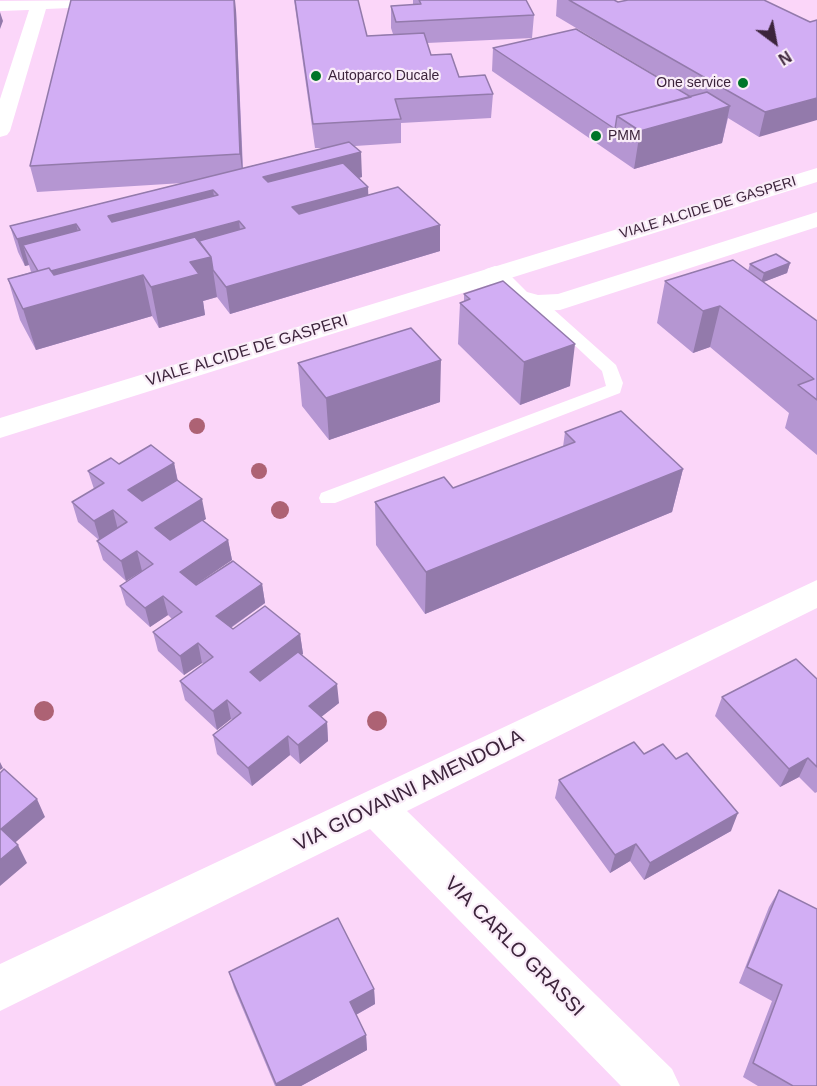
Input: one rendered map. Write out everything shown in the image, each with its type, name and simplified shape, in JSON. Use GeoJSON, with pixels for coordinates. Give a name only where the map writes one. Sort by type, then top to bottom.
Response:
{"type":"FeatureCollection","features":[{"type":"Feature","properties":{"kind":"street"},"geometry":{"type":"LineString","coordinates":[[0,6],[138,0]]}},
{"type":"Feature","properties":{"kind":"street"},"geometry":{"type":"LineString","coordinates":[[0,131],[39,4]]}},
{"type":"Feature","properties":{"kind":"street","name":"VIALE ALCIDE DE GASPERI"},"geometry":{"type":"LineString","coordinates":[[0,428],[817,175]]}},
{"type":"Feature","properties":{"kind":"street"},"geometry":{"type":"LineString","coordinates":[[495,274],[518,297],[538,303],[575,299],[817,219]]}},
{"type":"Feature","properties":{"kind":"street","name":"VIA GIOVANNI AMENDOLA"},"geometry":{"type":"LineString","coordinates":[[0,988],[817,593]]}},
{"type":"Feature","properties":{"kind":"street","name":"VIA CARLO GRASSI"},"geometry":{"type":"LineString","coordinates":[[375,807],[655,1086]]}},
{"type":"Feature","properties":{"kind":"lane"},"geometry":{"type":"LineString","coordinates":[[328,498],[614,389],[615,383],[610,369],[538,303]]}},
{"type":"Feature","properties":{"kind":"building"},"geometry":{"type":"Polygon","coordinates":[[[71,0],[234,0],[240,154],[30,166],[71,0]]]}},
{"type":"Feature","properties":{"kind":"building"},"geometry":{"type":"Polygon","coordinates":[[[295,0],[358,0],[367,36],[424,33],[431,55],[451,54],[459,77],[485,75],[493,94],[395,99],[401,119],[313,124],[295,0]]]}},
{"type":"Feature","properties":{"kind":"building"},"geometry":{"type":"Polygon","coordinates":[[[419,0],[526,0],[534,15],[396,22],[391,6],[421,4],[419,0]]]}},
{"type":"Feature","properties":{"kind":"building","name":"One service"},"geometry":{"type":"Polygon","coordinates":[[[569,0],[614,0],[618,2],[628,0],[764,0],[810,22],[817,20],[817,98],[765,112],[569,0]]]}},
{"type":"Feature","properties":{"kind":"building"},"geometry":{"type":"Polygon","coordinates":[[[576,29],[691,97],[617,116],[615,129],[493,48],[576,29]]]}},
{"type":"Feature","properties":{"kind":"building"},"geometry":{"type":"Polygon","coordinates":[[[707,92],[730,106],[640,131],[617,116],[707,92]]]}},
{"type":"Feature","properties":{"kind":"building"},"geometry":{"type":"Polygon","coordinates":[[[349,142],[361,152],[263,177],[268,182],[343,163],[368,187],[292,207],[299,214],[398,187],[440,225],[226,287],[213,270],[211,257],[199,241],[245,228],[239,221],[51,271],[49,268],[38,271],[23,245],[80,230],[76,224],[17,239],[10,226],[349,142]],[[213,190],[108,216],[112,222],[218,195],[213,190]]]}},
{"type":"Feature","properties":{"kind":"building"},"geometry":{"type":"Polygon","coordinates":[[[195,237],[211,257],[190,262],[199,274],[151,287],[143,275],[23,309],[8,279],[49,268],[54,275],[195,237]]]}},
{"type":"Feature","properties":{"kind":"building"},"geometry":{"type":"Polygon","coordinates":[[[776,254],[790,263],[764,273],[750,264],[776,254]]]}},
{"type":"Feature","properties":{"kind":"building"},"geometry":{"type":"Polygon","coordinates":[[[733,260],[817,321],[817,400],[798,385],[814,379],[720,306],[703,311],[665,281],[733,260]]]}},
{"type":"Feature","properties":{"kind":"building"},"geometry":{"type":"Polygon","coordinates":[[[503,281],[575,344],[524,362],[460,303],[470,299],[464,294],[503,281]]]}},
{"type":"Feature","properties":{"kind":"building"},"geometry":{"type":"Polygon","coordinates":[[[411,328],[441,360],[326,398],[298,363],[411,328]]]}},
{"type":"Feature","properties":{"kind":"building"},"geometry":{"type":"Polygon","coordinates":[[[621,411],[683,469],[426,572],[375,502],[444,477],[453,488],[575,442],[565,432],[621,411]]]}},
{"type":"Feature","properties":{"kind":"building"},"geometry":{"type":"Polygon","coordinates":[[[151,445],[174,463],[128,490],[142,501],[177,480],[202,499],[155,528],[170,540],[202,520],[228,540],[180,572],[196,585],[233,561],[262,584],[216,616],[233,629],[265,606],[300,634],[250,672],[260,681],[298,652],[337,684],[309,706],[327,722],[298,745],[288,736],[248,768],[213,735],[241,713],[227,700],[213,711],[180,681],[213,657],[198,643],[180,656],[153,632],[182,612],[163,596],[145,608],[120,586],[153,564],[137,551],[121,561],[97,541],[127,522],[113,510],[94,521],[72,502],[104,483],[88,471],[111,458],[119,464],[151,445]]]}},
{"type":"Feature","properties":{"kind":"building"},"geometry":{"type":"Polygon","coordinates":[[[796,659],[817,679],[817,767],[808,758],[789,769],[722,697],[796,659]]]}},
{"type":"Feature","properties":{"kind":"building"},"geometry":{"type":"Polygon","coordinates":[[[634,742],[644,754],[663,744],[676,759],[687,753],[738,813],[650,863],[636,844],[615,855],[559,780],[634,742]]]}},
{"type":"Feature","properties":{"kind":"building"},"geometry":{"type":"Polygon","coordinates":[[[4,769],[37,799],[1,829],[18,845],[0,860],[0,773],[4,769]]]}},
{"type":"Feature","properties":{"kind":"building"},"geometry":{"type":"Polygon","coordinates":[[[779,890],[817,909],[817,1086],[793,1086],[753,1063],[782,985],[747,967],[779,890]]]}},
{"type":"Feature","properties":{"kind":"building"},"geometry":{"type":"Polygon","coordinates":[[[338,918],[374,989],[350,1002],[366,1035],[276,1084],[229,972],[338,918]]]}},
{"type":"Feature","properties":{"kind":"place","name":"Autoparco Ducale"},"geometry":{"type":"Point","coordinates":[316,76]}},
{"type":"Feature","properties":{"kind":"place","name":"One service"},"geometry":{"type":"Point","coordinates":[743,83]}},
{"type":"Feature","properties":{"kind":"place","name":"PMM"},"geometry":{"type":"Point","coordinates":[596,136]}}]}
